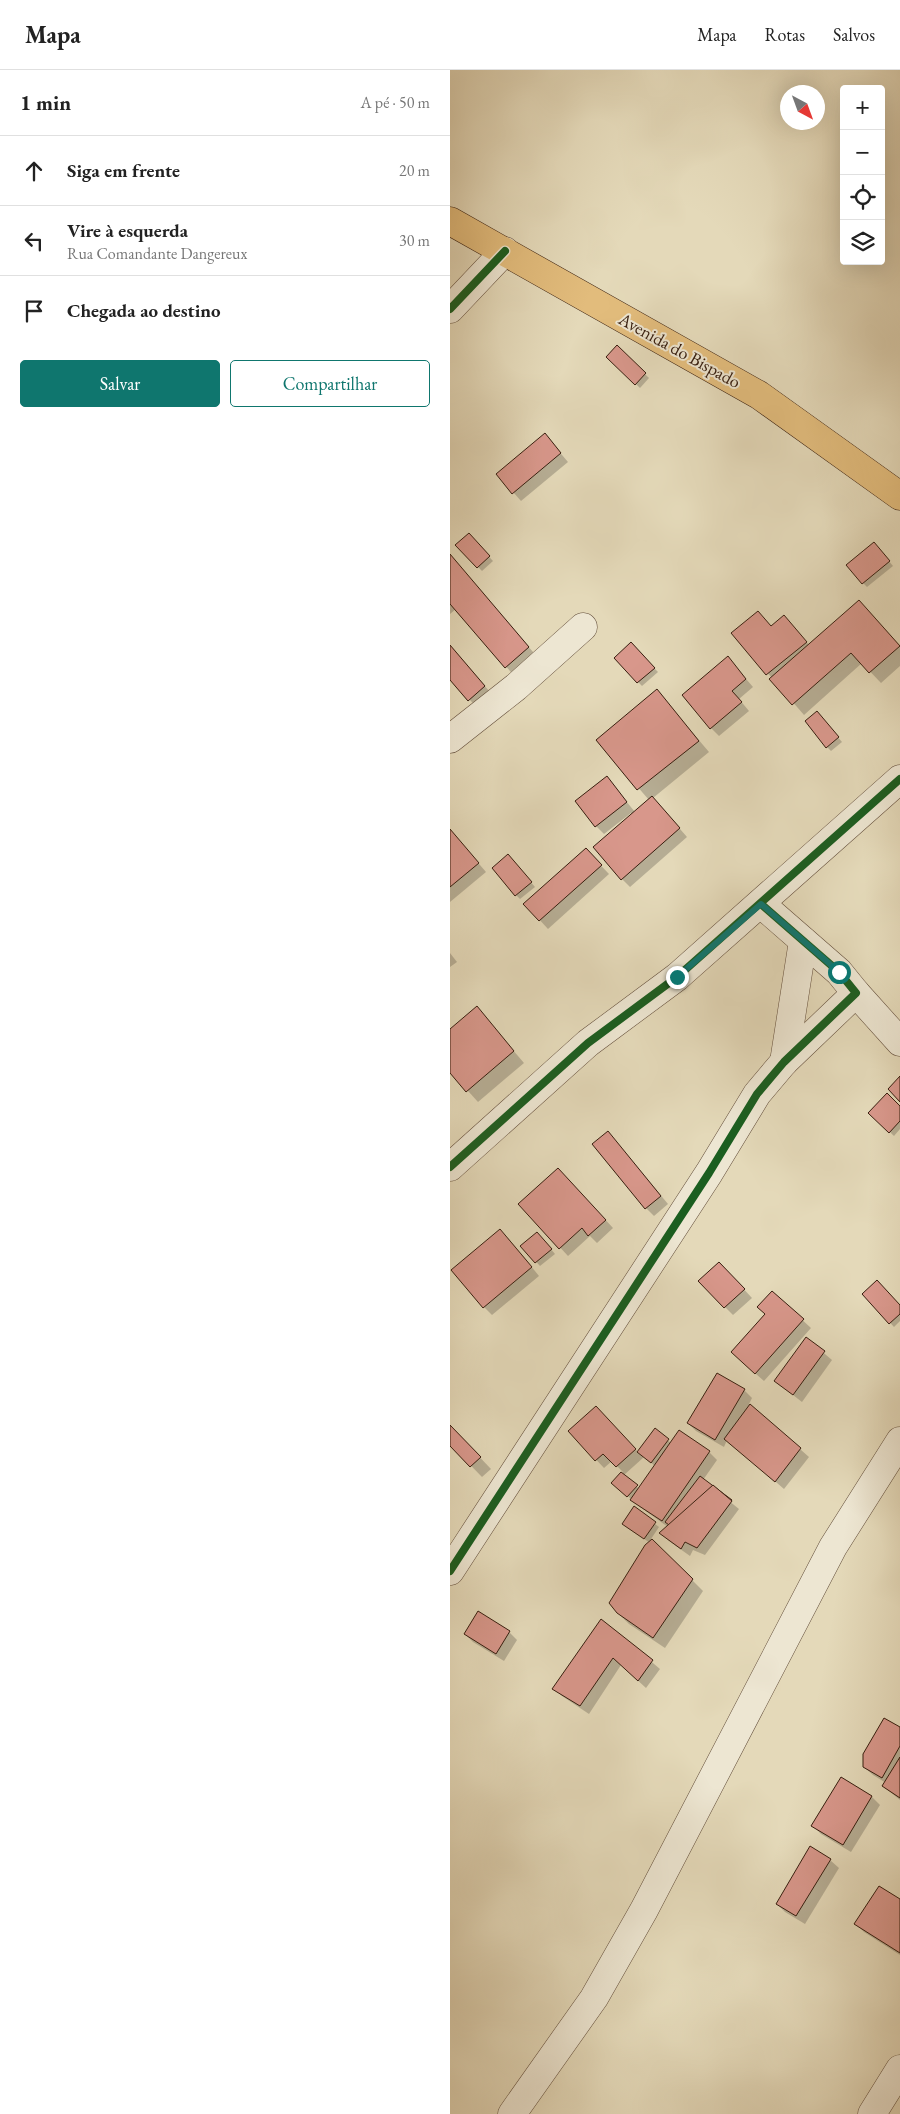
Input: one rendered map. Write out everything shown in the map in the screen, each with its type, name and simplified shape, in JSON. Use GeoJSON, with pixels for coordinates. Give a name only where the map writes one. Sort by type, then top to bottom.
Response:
{"type":"FeatureCollection","features":[{"type":"Feature","properties":{"kind":"main road","name":"Avenida do Bispado"},"geometry":{"type":"LineString","coordinates":[[450,221],[759,395],[900,496]]}},
{"type":"Feature","properties":{"kind":"street"},"geometry":{"type":"LineString","coordinates":[[450,309],[505,252]]}},
{"type":"Feature","properties":{"kind":"street"},"geometry":{"type":"LineString","coordinates":[[450,738],[516,687],[583,628]]}},
{"type":"Feature","properties":{"kind":"street"},"geometry":{"type":"LineString","coordinates":[[450,1167],[588,1043],[677,977],[900,779]]}},
{"type":"Feature","properties":{"kind":"street"},"geometry":{"type":"LineString","coordinates":[[761,904],[839,972],[900,1042]]}},
{"type":"Feature","properties":{"kind":"street"},"geometry":{"type":"LineString","coordinates":[[784,1062],[803,941]]}},
{"type":"Feature","properties":{"kind":"street"},"geometry":{"type":"LineString","coordinates":[[450,1571],[709,1173],[757,1094],[784,1062],[856,993]]}},
{"type":"Feature","properties":{"kind":"street"},"geometry":{"type":"LineString","coordinates":[[512,2114],[599,1990],[644,1910],[833,1548],[900,1441]]}},
{"type":"Feature","properties":{"kind":"street"},"geometry":{"type":"LineString","coordinates":[[872,2114],[900,2069]]}},
{"type":"Feature","properties":{"kind":"building"},"geometry":{"type":"Polygon","coordinates":[[[617,345],[646,373],[635,385],[606,357],[617,345]]]}},
{"type":"Feature","properties":{"kind":"building"},"geometry":{"type":"Polygon","coordinates":[[[545,433],[561,453],[512,494],[496,474],[545,433]]]}},
{"type":"Feature","properties":{"kind":"building"},"geometry":{"type":"Polygon","coordinates":[[[469,533],[490,556],[477,568],[455,545],[469,533]]]}},
{"type":"Feature","properties":{"kind":"building"},"geometry":{"type":"Polygon","coordinates":[[[874,542],[890,561],[862,584],[846,565],[874,542]]]}},
{"type":"Feature","properties":{"kind":"building"},"geometry":{"type":"Polygon","coordinates":[[[450,554],[529,647],[505,668],[450,604],[450,554]]]}},
{"type":"Feature","properties":{"kind":"building"},"geometry":{"type":"Polygon","coordinates":[[[859,600],[900,646],[869,673],[851,653],[792,705],[769,679],[859,600]]]}},
{"type":"Feature","properties":{"kind":"building"},"geometry":{"type":"Polygon","coordinates":[[[758,611],[771,626],[784,615],[807,642],[766,675],[731,633],[758,611]]]}},
{"type":"Feature","properties":{"kind":"building"},"geometry":{"type":"Polygon","coordinates":[[[631,642],[655,668],[637,683],[614,658],[631,642]]]}},
{"type":"Feature","properties":{"kind":"building"},"geometry":{"type":"Polygon","coordinates":[[[450,645],[485,686],[468,701],[450,680],[450,645]]]}},
{"type":"Feature","properties":{"kind":"building"},"geometry":{"type":"Polygon","coordinates":[[[728,656],[746,679],[732,691],[742,702],[710,729],[682,695],[728,656]]]}},
{"type":"Feature","properties":{"kind":"building"},"geometry":{"type":"Polygon","coordinates":[[[657,689],[699,741],[637,790],[596,740],[657,689]]]}},
{"type":"Feature","properties":{"kind":"building"},"geometry":{"type":"Polygon","coordinates":[[[817,711],[839,737],[826,748],[805,721],[817,711]]]}},
{"type":"Feature","properties":{"kind":"building"},"geometry":{"type":"Polygon","coordinates":[[[607,776],[627,802],[595,827],[575,801],[607,776]]]}},
{"type":"Feature","properties":{"kind":"building"},"geometry":{"type":"Polygon","coordinates":[[[652,796],[680,828],[621,880],[593,847],[652,796]]]}},
{"type":"Feature","properties":{"kind":"building"},"geometry":{"type":"Polygon","coordinates":[[[450,829],[479,863],[450,887],[450,829]]]}},
{"type":"Feature","properties":{"kind":"building"},"geometry":{"type":"Polygon","coordinates":[[[586,848],[602,865],[539,921],[523,904],[586,848]]]}},
{"type":"Feature","properties":{"kind":"building"},"geometry":{"type":"Polygon","coordinates":[[[508,854],[532,882],[515,896],[492,868],[508,854]]]}},
{"type":"Feature","properties":{"kind":"building"},"geometry":{"type":"Polygon","coordinates":[[[477,1006],[514,1051],[466,1092],[450,1073],[450,1029],[477,1006]]]}},
{"type":"Feature","properties":{"kind":"building"},"geometry":{"type":"Polygon","coordinates":[[[900,1076],[900,1102],[888,1089],[900,1076]]]}},
{"type":"Feature","properties":{"kind":"building"},"geometry":{"type":"Polygon","coordinates":[[[887,1093],[900,1106],[900,1121],[889,1133],[868,1113],[887,1093]]]}},
{"type":"Feature","properties":{"kind":"building"},"geometry":{"type":"Polygon","coordinates":[[[608,1131],[661,1196],[645,1209],[592,1144],[608,1131]]]}},
{"type":"Feature","properties":{"kind":"building"},"geometry":{"type":"Polygon","coordinates":[[[558,1168],[606,1220],[588,1236],[582,1228],[559,1249],[518,1204],[558,1168]]]}},
{"type":"Feature","properties":{"kind":"building"},"geometry":{"type":"Polygon","coordinates":[[[500,1229],[532,1267],[483,1308],[451,1270],[500,1229]]]}},
{"type":"Feature","properties":{"kind":"building"},"geometry":{"type":"Polygon","coordinates":[[[537,1232],[552,1249],[535,1263],[520,1246],[537,1232]]]}},
{"type":"Feature","properties":{"kind":"building"},"geometry":{"type":"Polygon","coordinates":[[[719,1262],[745,1289],[724,1308],[698,1281],[719,1262]]]}},
{"type":"Feature","properties":{"kind":"building"},"geometry":{"type":"Polygon","coordinates":[[[877,1280],[900,1305],[900,1314],[889,1324],[862,1294],[877,1280]]]}},
{"type":"Feature","properties":{"kind":"building"},"geometry":{"type":"Polygon","coordinates":[[[772,1291],[804,1319],[755,1374],[731,1352],[765,1314],[757,1307],[772,1291]]]}},
{"type":"Feature","properties":{"kind":"building"},"geometry":{"type":"Polygon","coordinates":[[[806,1337],[825,1351],[793,1395],[774,1381],[806,1337]]]}},
{"type":"Feature","properties":{"kind":"building"},"geometry":{"type":"Polygon","coordinates":[[[717,1373],[745,1389],[715,1440],[687,1423],[717,1373]]]}},
{"type":"Feature","properties":{"kind":"building"},"geometry":{"type":"Polygon","coordinates":[[[750,1404],[801,1448],[775,1482],[724,1439],[750,1404]]]}},
{"type":"Feature","properties":{"kind":"building"},"geometry":{"type":"Polygon","coordinates":[[[596,1406],[636,1449],[616,1467],[603,1454],[595,1461],[568,1431],[596,1406]]]}},
{"type":"Feature","properties":{"kind":"building"},"geometry":{"type":"Polygon","coordinates":[[[450,1425],[481,1457],[470,1467],[450,1446],[450,1425]]]}},
{"type":"Feature","properties":{"kind":"building"},"geometry":{"type":"Polygon","coordinates":[[[655,1428],[669,1439],[651,1463],[637,1452],[655,1428]]]}},
{"type":"Feature","properties":{"kind":"building"},"geometry":{"type":"Polygon","coordinates":[[[679,1430],[710,1451],[662,1521],[630,1500],[679,1430]]]}},
{"type":"Feature","properties":{"kind":"building"},"geometry":{"type":"Polygon","coordinates":[[[621,1472],[638,1485],[627,1497],[611,1483],[621,1472]]]}},
{"type":"Feature","properties":{"kind":"building"},"geometry":{"type":"Polygon","coordinates":[[[700,1476],[732,1500],[697,1546],[665,1522],[700,1476]]]}},
{"type":"Feature","properties":{"kind":"building"},"geometry":{"type":"Polygon","coordinates":[[[713,1485],[732,1501],[697,1548],[685,1542],[681,1549],[659,1533],[713,1485]]]}},
{"type":"Feature","properties":{"kind":"building"},"geometry":{"type":"Polygon","coordinates":[[[634,1506],[656,1522],[644,1539],[622,1524],[634,1506]]]}},
{"type":"Feature","properties":{"kind":"building"},"geometry":{"type":"Polygon","coordinates":[[[652,1539],[693,1579],[653,1638],[617,1613],[609,1603],[645,1545],[652,1539]]]}},
{"type":"Feature","properties":{"kind":"building"},"geometry":{"type":"Polygon","coordinates":[[[478,1611],[510,1631],[496,1654],[464,1634],[478,1611]]]}},
{"type":"Feature","properties":{"kind":"building"},"geometry":{"type":"Polygon","coordinates":[[[601,1619],[653,1660],[638,1681],[613,1658],[580,1706],[552,1689],[601,1619]]]}},
{"type":"Feature","properties":{"kind":"building"},"geometry":{"type":"Polygon","coordinates":[[[884,1718],[900,1727],[900,1746],[882,1778],[863,1767],[863,1754],[884,1718]]]}},
{"type":"Feature","properties":{"kind":"building"},"geometry":{"type":"Polygon","coordinates":[[[900,1757],[900,1798],[882,1786],[900,1757]]]}},
{"type":"Feature","properties":{"kind":"building"},"geometry":{"type":"Polygon","coordinates":[[[841,1777],[872,1796],[843,1845],[811,1826],[841,1777]]]}},
{"type":"Feature","properties":{"kind":"building"},"geometry":{"type":"Polygon","coordinates":[[[810,1846],[831,1859],[796,1916],[776,1904],[810,1846]]]}},
{"type":"Feature","properties":{"kind":"building"},"geometry":{"type":"Polygon","coordinates":[[[879,1886],[900,1899],[900,1953],[854,1924],[879,1886]]]}},
{"type":"Feature","properties":{"kind":"cycle path"},"geometry":{"type":"LineString","coordinates":[[450,309],[505,251]]}},
{"type":"Feature","properties":{"kind":"cycle path"},"geometry":{"type":"LineString","coordinates":[[450,1167],[588,1043],[677,977],[900,779]]}},
{"type":"Feature","properties":{"kind":"cycle path"},"geometry":{"type":"LineString","coordinates":[[450,1571],[709,1173],[757,1094],[784,1062],[856,993],[839,972],[761,904]]}},
{"type":"Feature","properties":{"kind":"route"},"geometry":{"type":"LineString","coordinates":[[677,977],[761,904],[839,972]]}}]}
